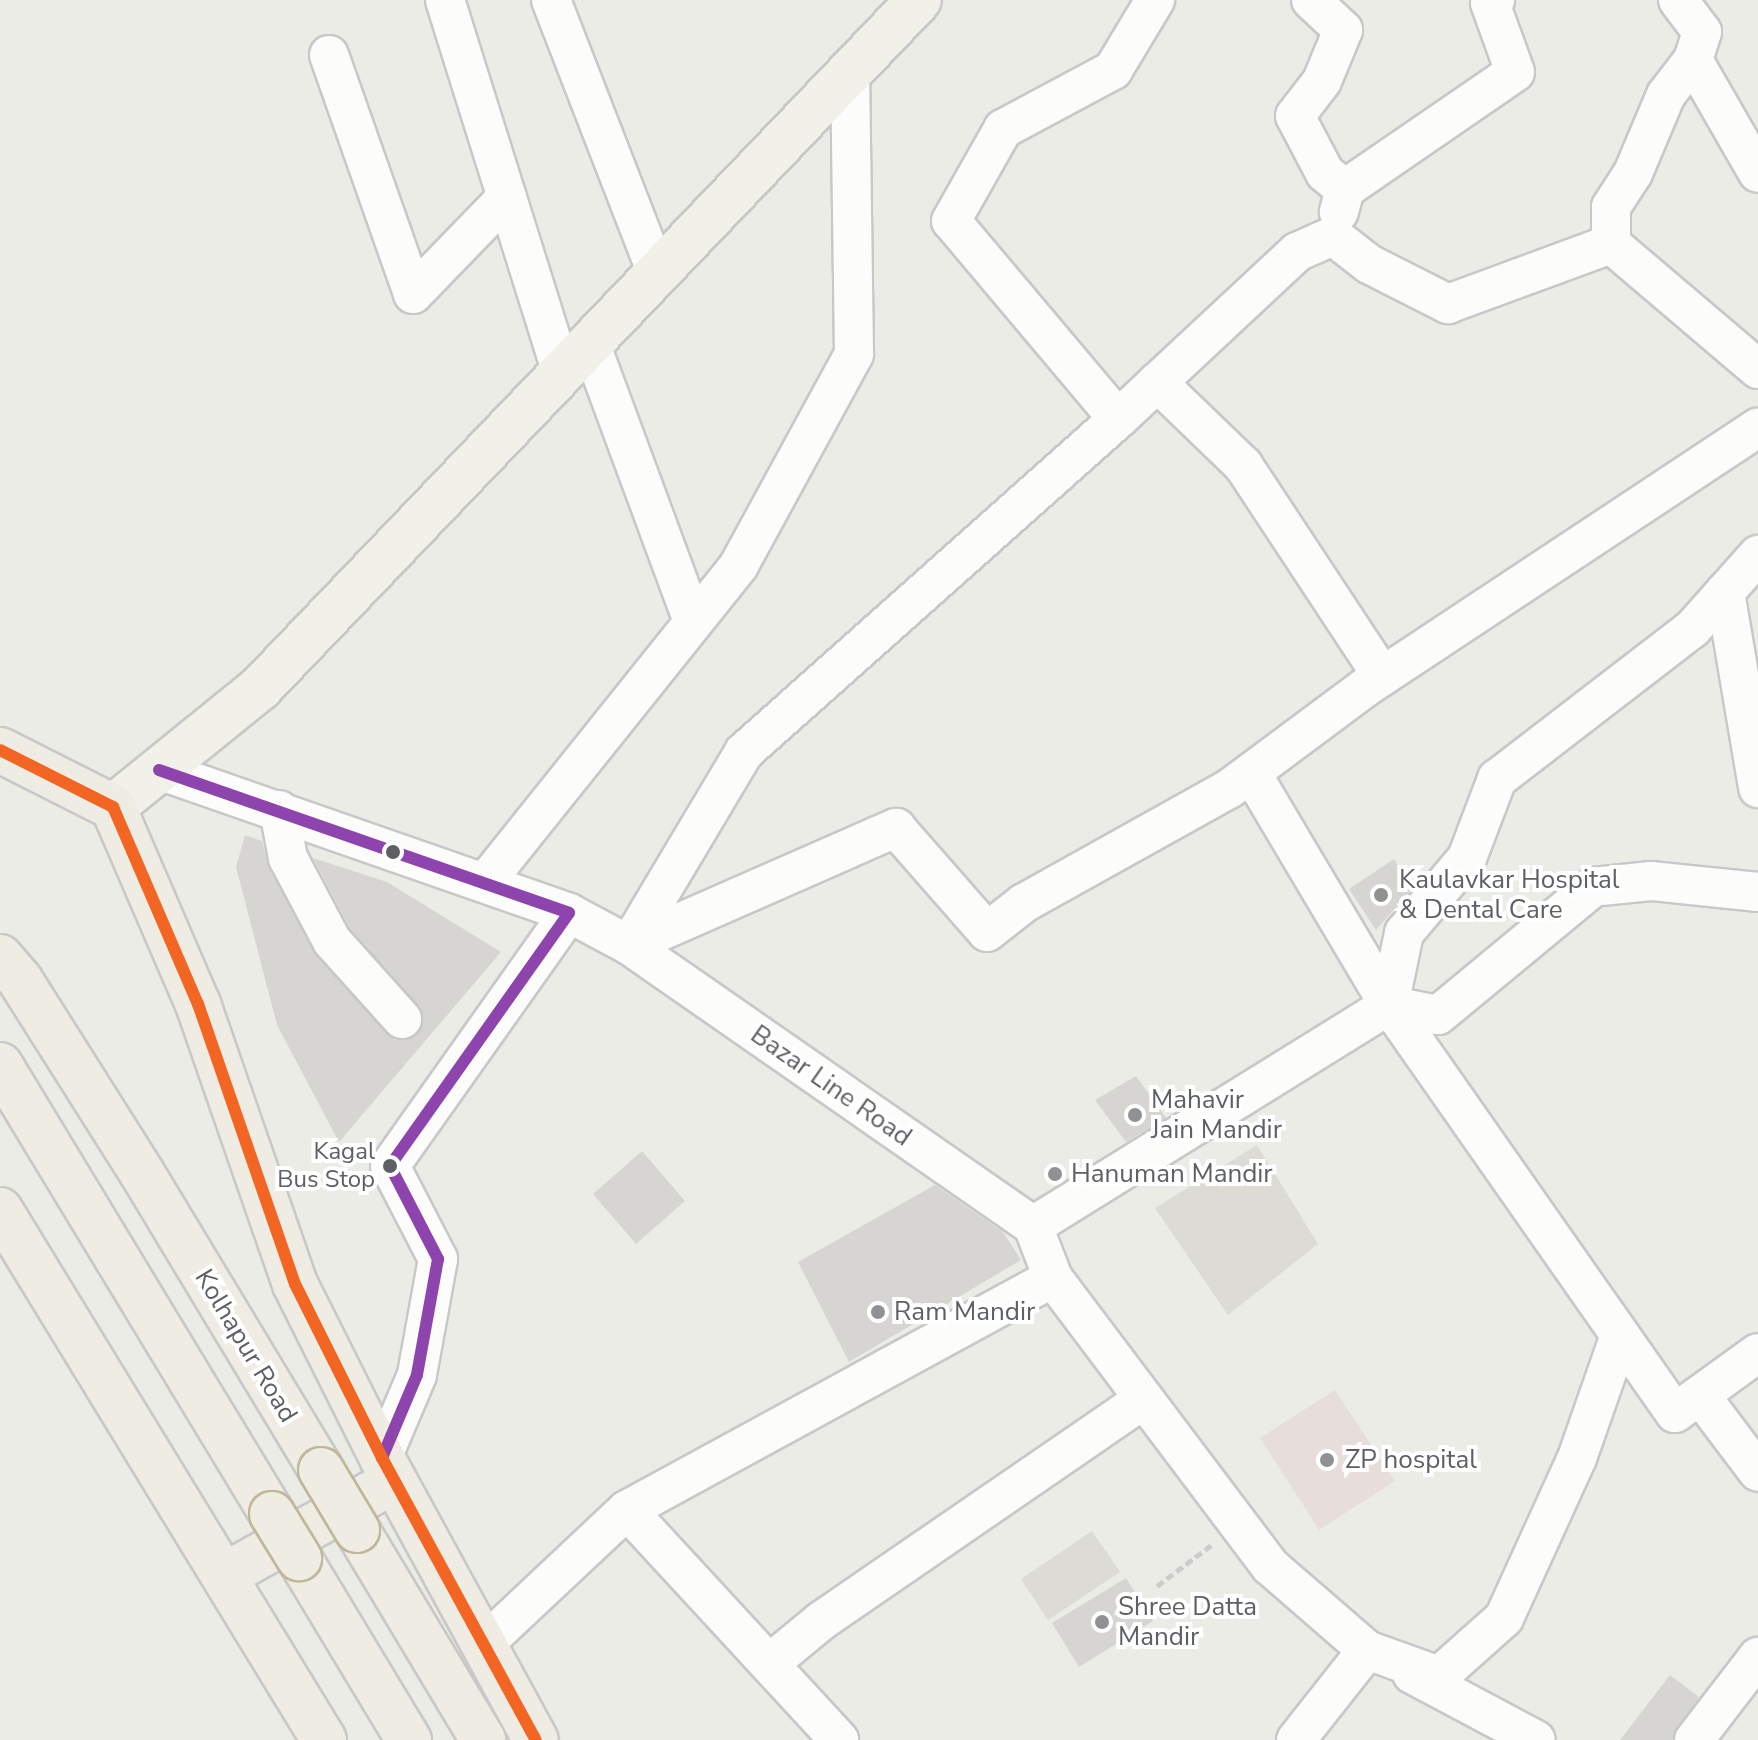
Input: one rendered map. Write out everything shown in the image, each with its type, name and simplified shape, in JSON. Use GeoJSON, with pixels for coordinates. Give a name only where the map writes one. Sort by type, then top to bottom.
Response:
{"type":"FeatureCollection","features":[{"type":"Feature","properties":{"kind":"highway"},"geometry":{"type":"LineString","coordinates":[[0,750],[113,807],[198,1004],[295,1284],[388,1470],[536,1740]]}},
{"type":"Feature","properties":{"kind":"highway","name":"Kolhapur Road"},"geometry":{"type":"LineString","coordinates":[[0,957],[20,980],[142,1173],[483,1740]]}},
{"type":"Feature","properties":{"kind":"highway"},"geometry":{"type":"LineString","coordinates":[[0,1065],[409,1740]]}},
{"type":"Feature","properties":{"kind":"highway"},"geometry":{"type":"LineString","coordinates":[[0,1210],[225,1575],[310,1734]]}},
{"type":"Feature","properties":{"kind":"highway"},"geometry":{"type":"LineString","coordinates":[[225,1575],[388,1470]]}},
{"type":"Feature","properties":{"kind":"main road"},"geometry":{"type":"LineString","coordinates":[[113,807],[261,687],[919,0]]}},
{"type":"Feature","properties":{"kind":"street"},"geometry":{"type":"LineString","coordinates":[[445,0],[507,197],[693,621]]}},
{"type":"Feature","properties":{"kind":"street"},"geometry":{"type":"LineString","coordinates":[[551,0],[657,273]]}},
{"type":"Feature","properties":{"kind":"street"},"geometry":{"type":"LineString","coordinates":[[1118,419],[951,221],[1003,129],[1113,70],[1155,0]]}},
{"type":"Feature","properties":{"kind":"street"},"geometry":{"type":"LineString","coordinates":[[1311,0],[1343,30],[1322,81],[1295,116],[1325,173],[1345,189]]}},
{"type":"Feature","properties":{"kind":"street"},"geometry":{"type":"LineString","coordinates":[[1333,236],[1345,189],[1515,72],[1490,3],[1495,0]]}},
{"type":"Feature","properties":{"kind":"street"},"geometry":{"type":"LineString","coordinates":[[1678,0],[1702,32],[1693,60],[1666,95],[1633,173],[1611,207],[1611,244],[1758,369]]}},
{"type":"Feature","properties":{"kind":"street"},"geometry":{"type":"LineString","coordinates":[[329,55],[413,294],[507,197]]}},
{"type":"Feature","properties":{"kind":"street"},"geometry":{"type":"LineString","coordinates":[[1693,60],[1758,173]]}},
{"type":"Feature","properties":{"kind":"street"},"geometry":{"type":"LineString","coordinates":[[487,880],[739,565],[854,354],[850,72]]}},
{"type":"Feature","properties":{"kind":"street"},"geometry":{"type":"LineString","coordinates":[[629,945],[744,752],[1118,419],[1297,252],[1333,236]]}},
{"type":"Feature","properties":{"kind":"street"},"geometry":{"type":"LineString","coordinates":[[1333,236],[1369,264],[1448,304],[1611,244]]}},
{"type":"Feature","properties":{"kind":"street"},"geometry":{"type":"LineString","coordinates":[[1157,382],[1243,465],[1382,676]]}},
{"type":"Feature","properties":{"kind":"street"},"geometry":{"type":"LineString","coordinates":[[629,945],[896,828],[987,932],[1024,903],[1251,773],[1382,676],[1758,428]]}},
{"type":"Feature","properties":{"kind":"street"},"geometry":{"type":"LineString","coordinates":[[1389,1005],[1404,933],[1467,858],[1497,779],[1693,628],[1758,555]]}},
{"type":"Feature","properties":{"kind":"street"},"geometry":{"type":"LineString","coordinates":[[1725,592],[1758,788]]}},
{"type":"Feature","properties":{"kind":"street","name":"Bazar Line Road"},"geometry":{"type":"LineString","coordinates":[[159,770],[487,880],[569,913],[629,945],[1033,1226]]}},
{"type":"Feature","properties":{"kind":"street"},"geometry":{"type":"LineString","coordinates":[[1251,773],[1389,1005],[1675,1413],[1758,1353]]}},
{"type":"Feature","properties":{"kind":"street"},"geometry":{"type":"LineString","coordinates":[[279,810],[288,858],[332,941],[402,1019]]}},
{"type":"Feature","properties":{"kind":"street"},"geometry":{"type":"LineString","coordinates":[[1536,1740],[1367,1650],[1270,1566],[1053,1278],[1033,1226],[1389,1005],[1438,1015],[1593,887],[1651,881],[1758,892]]}},
{"type":"Feature","properties":{"kind":"street"},"geometry":{"type":"LineString","coordinates":[[388,1470],[417,1375],[438,1259],[390,1166],[569,913]]}},
{"type":"Feature","properties":{"kind":"street"},"geometry":{"type":"LineString","coordinates":[[483,1645],[627,1510],[1053,1278]]}},
{"type":"Feature","properties":{"kind":"street"},"geometry":{"type":"LineString","coordinates":[[1367,1650],[1439,1676],[1504,1618],[1577,1458],[1620,1335]]}},
{"type":"Feature","properties":{"kind":"street"},"geometry":{"type":"LineString","coordinates":[[1700,1395],[1758,1472]]}},
{"type":"Feature","properties":{"kind":"street"},"geometry":{"type":"LineString","coordinates":[[769,1664],[821,1621],[1144,1399]]}},
{"type":"Feature","properties":{"kind":"street"},"geometry":{"type":"LineString","coordinates":[[627,1510],[839,1740]]}},
{"type":"Feature","properties":{"kind":"street"},"geometry":{"type":"LineString","coordinates":[[1296,1740],[1367,1650]]}},
{"type":"Feature","properties":{"kind":"street"},"geometry":{"type":"LineString","coordinates":[[1694,1740],[1758,1657]]}},
{"type":"Feature","properties":{"kind":"path"},"geometry":{"type":"LineString","coordinates":[[1157,1586],[1238,1524]]}},
{"type":"Feature","properties":{"kind":"shaded area"},"geometry":{"type":"Polygon","coordinates":[[[1257,1145],[1318,1244],[1228,1315],[1155,1208],[1257,1145]]]}},
{"type":"Feature","properties":{"kind":"shaded area","name":"ZP hospital"},"geometry":{"type":"Polygon","coordinates":[[[1335,1390],[1395,1481],[1319,1530],[1260,1438],[1335,1390]]]}},
{"type":"Feature","properties":{"kind":"shaded area"},"geometry":{"type":"Polygon","coordinates":[[[1092,1531],[1120,1572],[1048,1620],[1021,1579],[1092,1531]]]}},
{"type":"Feature","properties":{"kind":"building"},"geometry":{"type":"Polygon","coordinates":[[[245,835],[262,841],[269,868],[315,955],[394,1040],[417,1035],[423,1014],[350,928],[313,858],[387,882],[501,952],[339,1142],[277,1025],[236,867],[245,835]]]}},
{"type":"Feature","properties":{"kind":"building"},"geometry":{"type":"Polygon","coordinates":[[[1394,859],[1413,888],[1376,930],[1349,889],[1394,859]]]}},
{"type":"Feature","properties":{"kind":"building","name":"Mahavir Jain Mandir"},"geometry":{"type":"Polygon","coordinates":[[[1136,1076],[1166,1118],[1126,1142],[1095,1100],[1136,1076]]]}},
{"type":"Feature","properties":{"kind":"building"},"geometry":{"type":"Polygon","coordinates":[[[642,1151],[685,1201],[636,1244],[593,1194],[642,1151]]]}},
{"type":"Feature","properties":{"kind":"building","name":"Ram Mandir"},"geometry":{"type":"Polygon","coordinates":[[[935,1185],[1003,1232],[1021,1260],[849,1362],[798,1262],[935,1185]]]}},
{"type":"Feature","properties":{"kind":"building","name":"Shree Datta Mandir"},"geometry":{"type":"Polygon","coordinates":[[[1126,1578],[1153,1621],[1079,1667],[1052,1623],[1126,1578]]]}},
{"type":"Feature","properties":{"kind":"building"},"geometry":{"type":"Polygon","coordinates":[[[1670,1675],[1699,1697],[1672,1740],[1620,1740],[1670,1675]]]}},
{"type":"Feature","properties":{"kind":"transit line"},"geometry":{"type":"LineString","coordinates":[[0,750],[113,807],[198,1004],[295,1284],[382,1458],[536,1740]]}},
{"type":"Feature","properties":{"kind":"transit line"},"geometry":{"type":"LineString","coordinates":[[159,770],[569,913],[390,1166],[438,1259],[417,1375],[382,1458]]}},
{"type":"Feature","properties":{"kind":"place","name":"Kaulavkar Hospital & Dental Care"},"geometry":{"type":"Point","coordinates":[1381,895]}},
{"type":"Feature","properties":{"kind":"place","name":"Mahavir Jain Mandir"},"geometry":{"type":"Point","coordinates":[1135,1115]}},
{"type":"Feature","properties":{"kind":"place","name":"Kagal Bus Stop"},"geometry":{"type":"Point","coordinates":[390,1166]}},
{"type":"Feature","properties":{"kind":"place","name":"Hanuman Mandir"},"geometry":{"type":"Point","coordinates":[1055,1174]}},
{"type":"Feature","properties":{"kind":"place","name":"Ram Mandir"},"geometry":{"type":"Point","coordinates":[878,1312]}},
{"type":"Feature","properties":{"kind":"place","name":"ZP hospital"},"geometry":{"type":"Point","coordinates":[1327,1460]}},
{"type":"Feature","properties":{"kind":"place","name":"Shree Datta Mandir"},"geometry":{"type":"Point","coordinates":[1102,1622]}}]}
